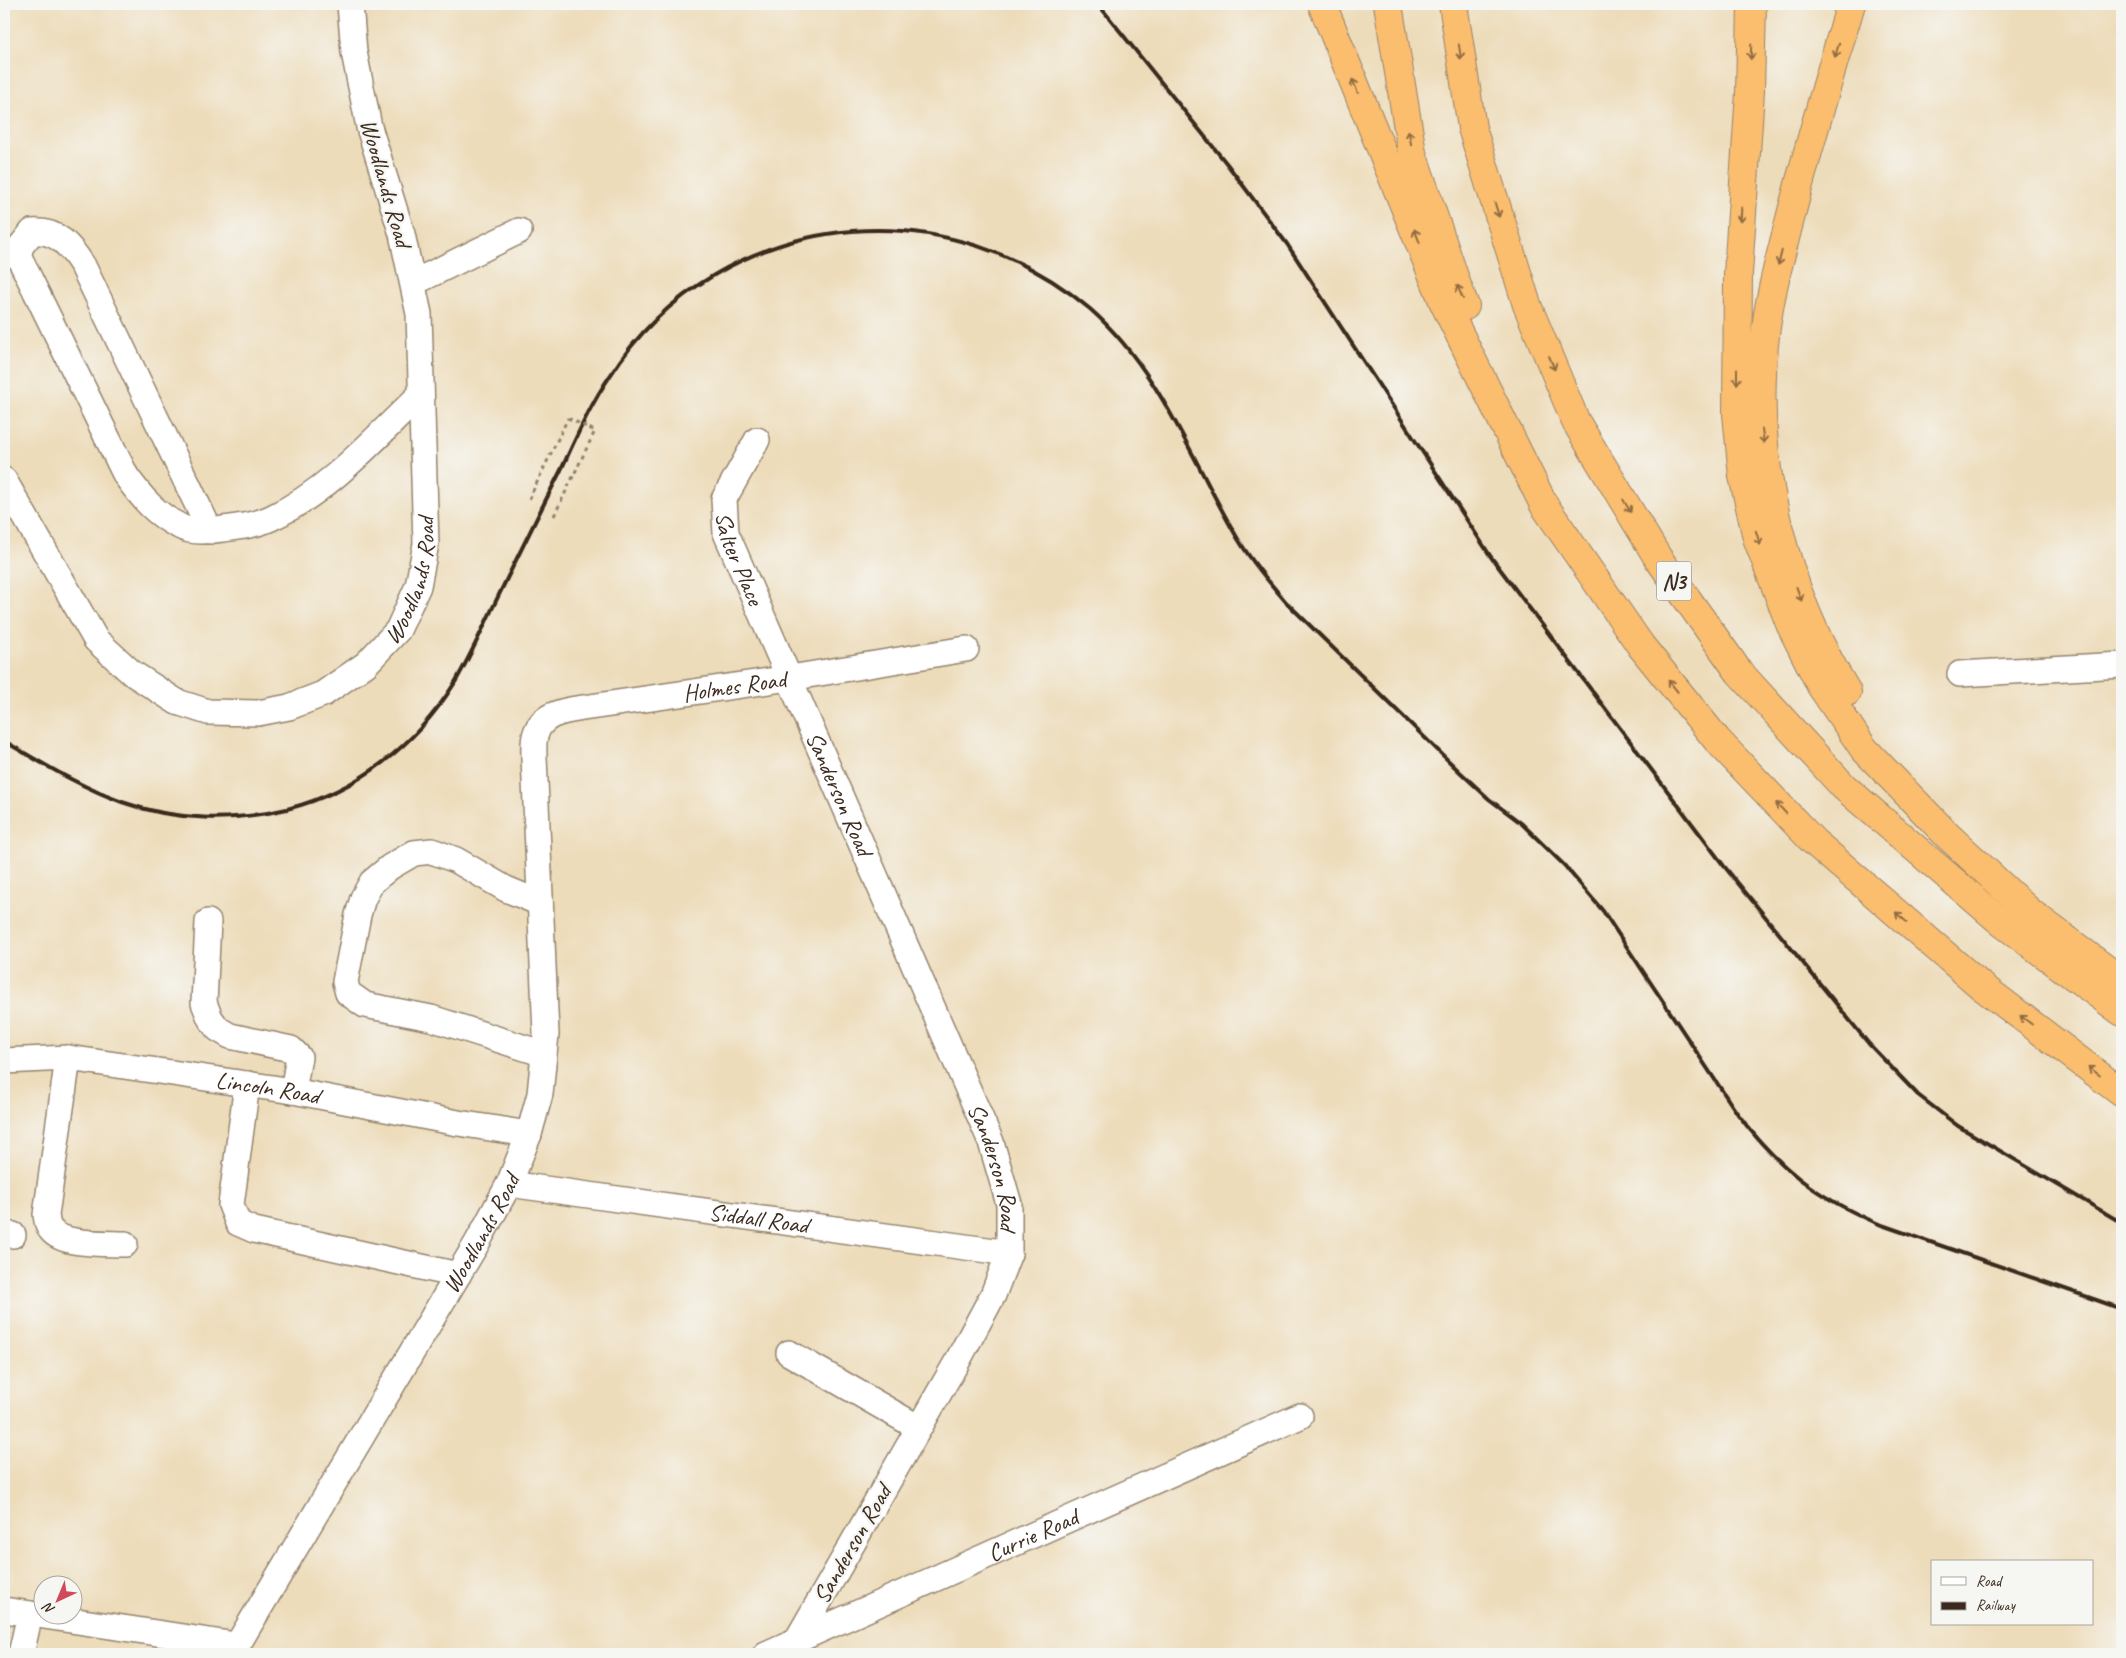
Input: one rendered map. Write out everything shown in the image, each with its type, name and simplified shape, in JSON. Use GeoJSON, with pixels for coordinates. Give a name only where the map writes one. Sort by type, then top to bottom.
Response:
{"type":"FeatureCollection","features":[{"type":"Feature","properties":{"kind":"highway"},"geometry":{"type":"LineString","coordinates":[[1322,4],[1444,303],[1544,504],[1641,646],[1717,740],[1813,841],[1980,985],[2122,1093]]}},
{"type":"Feature","properties":{"kind":"highway"},"geometry":{"type":"LineString","coordinates":[[1388,4],[1412,153],[1458,288],[1552,499],[1641,646]]}},
{"type":"Feature","properties":{"kind":"highway","name":"N3"},"geometry":{"type":"LineString","coordinates":[[1453,4],[1472,128],[1527,305],[1576,422],[1658,558],[1739,672],[1844,787],[2001,922],[2122,1012]]}},
{"type":"Feature","properties":{"kind":"highway"},"geometry":{"type":"LineString","coordinates":[[1752,4],[1750,92],[1738,274],[1737,414],[1743,476],[1757,538],[1790,624],[1821,686],[1864,749],[1947,835],[2031,913],[2122,981]]}},
{"type":"Feature","properties":{"kind":"highway"},"geometry":{"type":"LineString","coordinates":[[1851,4],[1808,146],[1771,291],[1764,346],[1762,426],[1775,520],[1800,597],[1836,675],[1877,739],[1947,835]]}},
{"type":"Feature","properties":{"kind":"street","name":"Woodlands Road"},"geometry":{"type":"LineString","coordinates":[[4,480],[96,640],[132,673],[177,702],[208,712],[258,713],[289,708],[323,694],[366,664],[398,630],[418,586],[426,534],[420,395],[419,314],[402,234],[369,127],[354,52],[350,4]]}},
{"type":"Feature","properties":{"kind":"street"},"geometry":{"type":"LineString","coordinates":[[210,531],[84,266],[69,245],[58,237],[40,231],[32,232],[20,247],[19,257],[126,476],[148,505],[183,528],[210,531],[245,527],[270,518],[304,498],[336,474],[420,395]]}},
{"type":"Feature","properties":{"kind":"street"},"geometry":{"type":"LineString","coordinates":[[413,283],[519,231]]}},
{"type":"Feature","properties":{"kind":"street","name":"Salter Place"},"geometry":{"type":"LineString","coordinates":[[757,440],[724,499],[726,533],[790,678]]}},
{"type":"Feature","properties":{"kind":"street","name":"Holmes Road"},"geometry":{"type":"LineString","coordinates":[[534,757],[536,733],[545,720],[556,713],[966,650]]}},
{"type":"Feature","properties":{"kind":"street"},"geometry":{"type":"LineString","coordinates":[[1960,674],[2122,665]]}},
{"type":"Feature","properties":{"kind":"street","name":"Sanderson Road"},"geometry":{"type":"LineString","coordinates":[[790,678],[991,1142],[1009,1204],[1009,1253],[993,1294],[798,1640]]}},
{"type":"Feature","properties":{"kind":"street","name":"Woodlands Road"},"geometry":{"type":"LineString","coordinates":[[234,1650],[458,1275],[509,1184],[529,1134],[540,1094],[546,1034],[534,757]]}},
{"type":"Feature","properties":{"kind":"street"},"geometry":{"type":"LineString","coordinates":[[540,903],[506,889],[456,860],[432,851],[414,853],[390,867],[372,882],[363,898],[345,982],[348,993],[365,1005],[431,1018],[544,1054]]}},
{"type":"Feature","properties":{"kind":"street"},"geometry":{"type":"LineString","coordinates":[[208,922],[204,1004],[210,1018],[218,1029],[230,1036],[291,1050],[299,1057],[293,1091]]}},
{"type":"Feature","properties":{"kind":"street"},"geometry":{"type":"LineString","coordinates":[[68,1058],[46,1215],[49,1228],[58,1237],[69,1240],[125,1244]]}},
{"type":"Feature","properties":{"kind":"street","name":"Lincoln Road"},"geometry":{"type":"LineString","coordinates":[[4,1061],[68,1058],[293,1091],[458,1123],[529,1134]]}},
{"type":"Feature","properties":{"kind":"street"},"geometry":{"type":"LineString","coordinates":[[247,1084],[231,1205],[238,1223],[254,1230],[458,1275]]}},
{"type":"Feature","properties":{"kind":"street","name":"Siddall Road"},"geometry":{"type":"LineString","coordinates":[[509,1184],[1009,1253]]}},
{"type":"Feature","properties":{"kind":"street"},"geometry":{"type":"LineString","coordinates":[[790,1353],[919,1428]]}},
{"type":"Feature","properties":{"kind":"street","name":"Currie Road"},"geometry":{"type":"LineString","coordinates":[[766,1654],[1300,1416]]}},
{"type":"Feature","properties":{"kind":"street"},"geometry":{"type":"LineString","coordinates":[[4,1610],[234,1650]]}},
{"type":"Feature","properties":{"kind":"street"},"geometry":{"type":"LineString","coordinates":[[21,1654],[30,1614]]}},
{"type":"Feature","properties":{"kind":"path"},"geometry":{"type":"LineString","coordinates":[[529,500],[568,418],[595,431],[554,516]]}},
{"type":"Feature","properties":{"kind":"railway"},"geometry":{"type":"LineString","coordinates":[[1098,4],[1227,164],[1287,244],[1491,557],[1724,866],[1869,1044],[1918,1095],[1958,1126],[2122,1223]]}},
{"type":"Feature","properties":{"kind":"railway"},"geometry":{"type":"LineString","coordinates":[[4,741],[62,774],[106,796],[142,808],[183,816],[225,818],[287,809],[313,801],[361,778],[403,746],[422,727],[454,684],[596,398],[632,346],[656,319],[684,295],[714,275],[746,258],[780,245],[816,236],[852,231],[884,230],[916,232],[978,246],[1037,272],[1064,289],[1090,309],[1115,333],[1155,388],[1238,539],[1267,579],[1286,602],[1460,772],[1489,799],[1521,823],[1564,865],[1603,911],[1737,1113],[1783,1165],[1817,1192],[1856,1214],[1879,1224],[2122,1309]]}}]}
